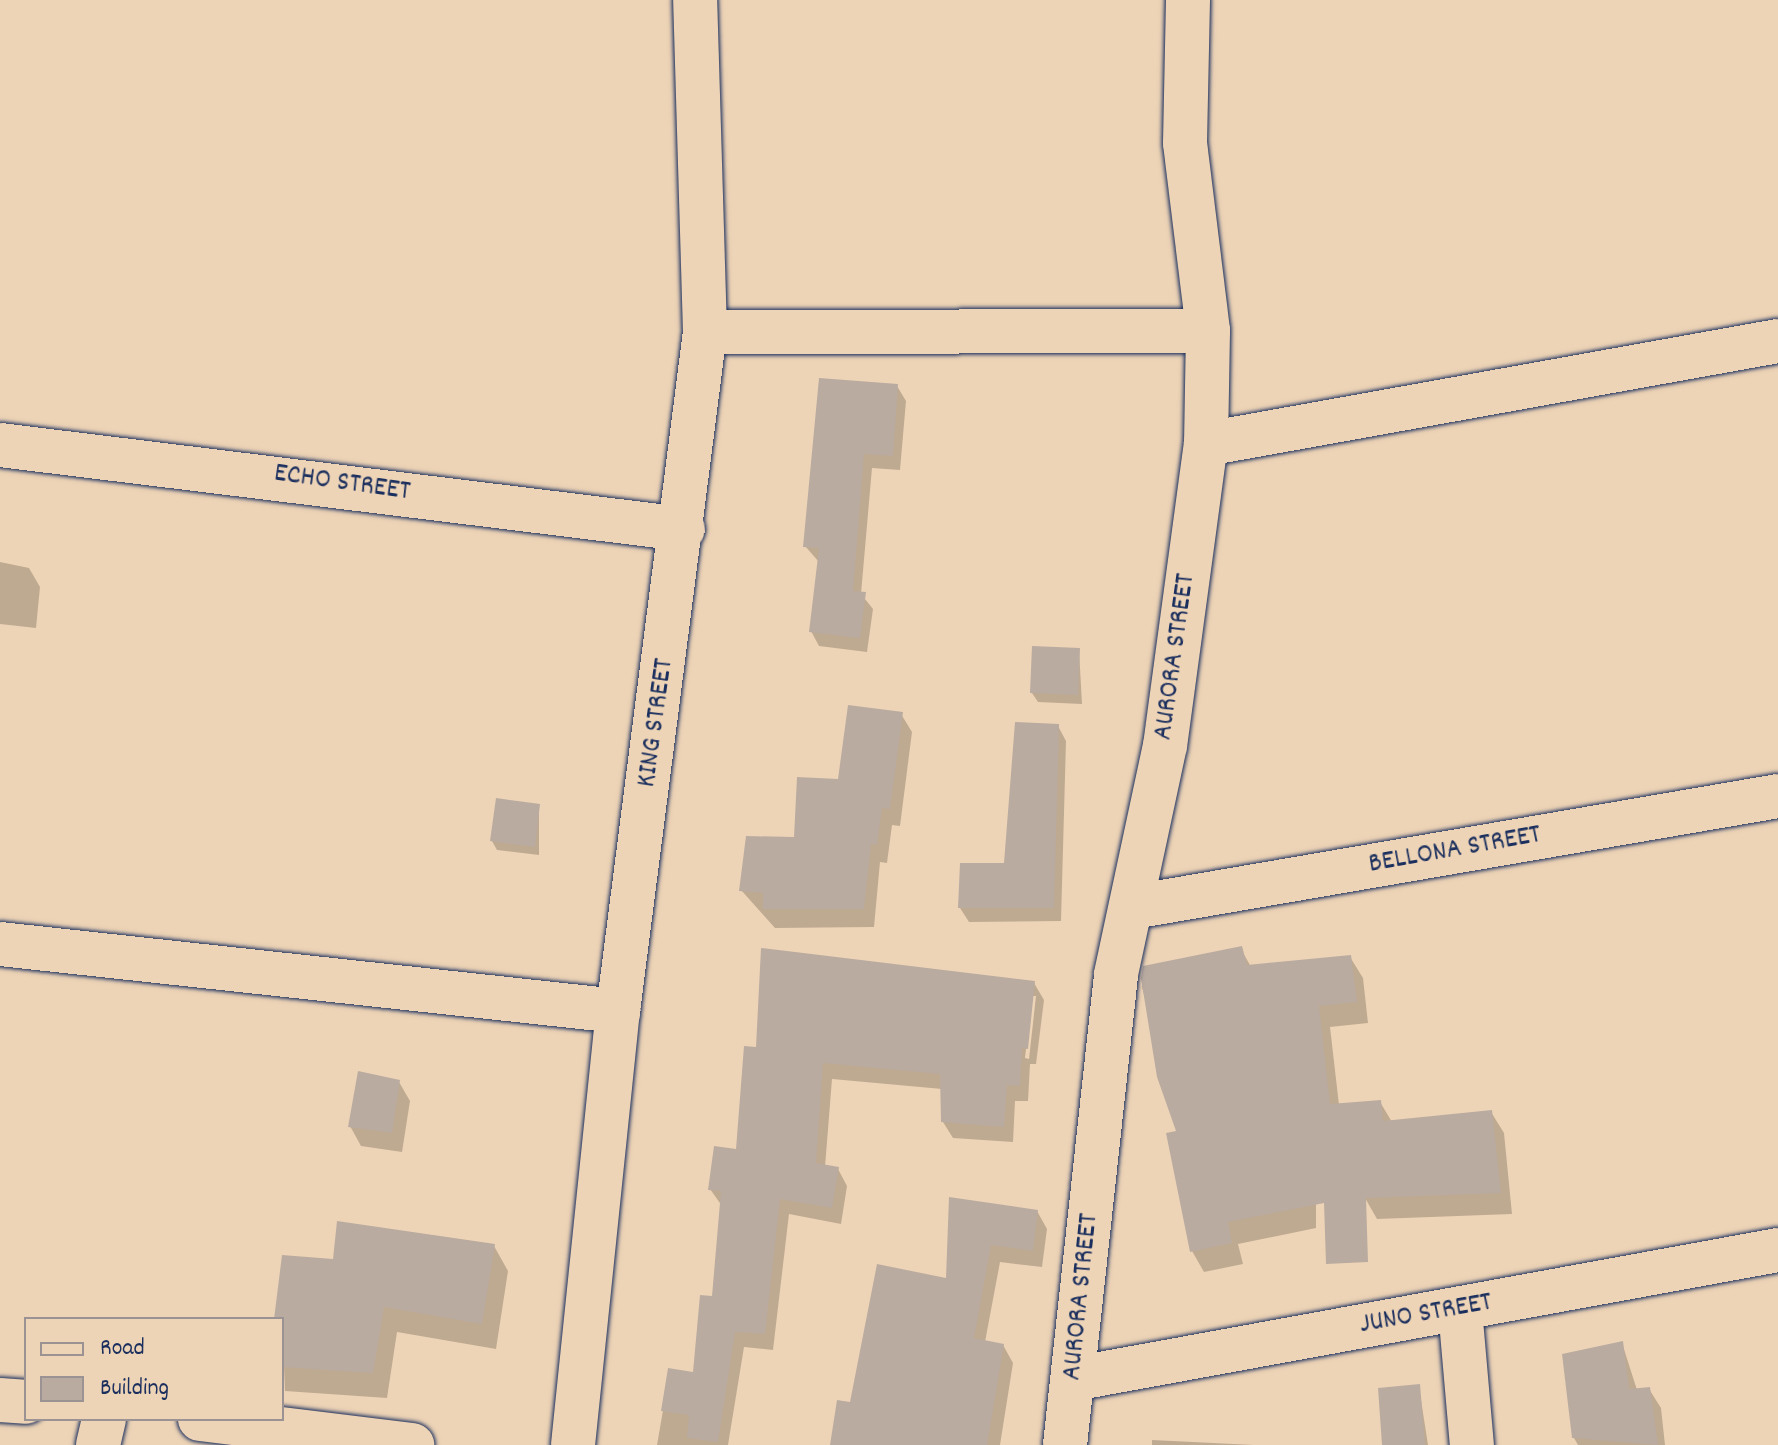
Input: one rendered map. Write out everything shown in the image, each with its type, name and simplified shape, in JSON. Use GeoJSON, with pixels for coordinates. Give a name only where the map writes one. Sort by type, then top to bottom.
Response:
{"type":"FeatureCollection","features":[{"type":"Feature","properties":{"kind":"street","name":"KING STREET"},"geometry":{"type":"LineString","coordinates":[[573,1445],[618,1011],[683,529],[705,332],[695,0]]}},
{"type":"Feature","properties":{"kind":"street","name":"AURORA STREET"},"geometry":{"type":"LineString","coordinates":[[1065,1445],[1108,1036],[1165,746],[1206,444],[1208,331],[1185,143],[1188,0]]}},
{"type":"Feature","properties":{"kind":"street"},"geometry":{"type":"LineString","coordinates":[[705,332],[1208,331]]}},
{"type":"Feature","properties":{"kind":"street"},"geometry":{"type":"LineString","coordinates":[[1206,444],[1778,341]]}},
{"type":"Feature","properties":{"kind":"street"},"geometry":{"type":"LineString","coordinates":[[0,415],[87,451]]}},
{"type":"Feature","properties":{"kind":"street","name":"ECHO STREET"},"geometry":{"type":"LineString","coordinates":[[0,445],[87,451],[683,529]]}},
{"type":"Feature","properties":{"kind":"street","name":"BELLONA STREET"},"geometry":{"type":"LineString","coordinates":[[1133,907],[1778,796]]}},
{"type":"Feature","properties":{"kind":"street"},"geometry":{"type":"LineString","coordinates":[[0,944],[618,1011]]}},
{"type":"Feature","properties":{"kind":"street","name":"JUNO STREET"},"geometry":{"type":"LineString","coordinates":[[1073,1379],[1778,1250]]}},
{"type":"Feature","properties":{"kind":"street"},"geometry":{"type":"LineString","coordinates":[[1460,1309],[1472,1445]]}},
{"type":"Feature","properties":{"kind":"street"},"geometry":{"type":"LineString","coordinates":[[0,1400],[24,1402]]}},
{"type":"Feature","properties":{"kind":"street"},"geometry":{"type":"LineString","coordinates":[[98,1445],[104,1421]]}},
{"type":"Feature","properties":{"kind":"street"},"geometry":{"type":"LineString","coordinates":[[216,1421],[412,1445]]}},
{"type":"Feature","properties":{"kind":"building"},"geometry":{"type":"Polygon","coordinates":[[[819,378],[898,384],[893,456],[864,454],[853,591],[866,592],[860,638],[809,632],[819,548],[803,547],[819,378]]]}},
{"type":"Feature","properties":{"kind":"building"},"geometry":{"type":"Polygon","coordinates":[[[1032,646],[1080,648],[1078,695],[1030,693],[1032,646]]]}},
{"type":"Feature","properties":{"kind":"building"},"geometry":{"type":"Polygon","coordinates":[[[848,705],[903,712],[890,809],[882,808],[877,845],[871,844],[864,909],[763,909],[763,893],[739,891],[746,836],[794,837],[797,777],[838,779],[848,705]]]}},
{"type":"Feature","properties":{"kind":"building"},"geometry":{"type":"Polygon","coordinates":[[[1015,722],[1059,724],[1054,908],[958,908],[960,863],[1004,863],[1015,722]]]}},
{"type":"Feature","properties":{"kind":"building"},"geometry":{"type":"Polygon","coordinates":[[[496,798],[540,804],[535,847],[490,841],[496,798]]]}},
{"type":"Feature","properties":{"kind":"building"},"geometry":{"type":"Polygon","coordinates":[[[1242,946],[1247,965],[1351,955],[1357,1002],[1319,1006],[1330,1104],[1381,1100],[1383,1121],[1492,1110],[1501,1193],[1366,1198],[1368,1262],[1326,1264],[1324,1203],[1228,1222],[1232,1243],[1190,1252],[1166,1133],[1176,1131],[1157,1077],[1141,978],[1143,966],[1242,946]]]}},
{"type":"Feature","properties":{"kind":"building"},"geometry":{"type":"Polygon","coordinates":[[[761,948],[1035,981],[1028,1049],[1022,1048],[1020,1086],[1007,1085],[1004,1127],[941,1122],[940,1074],[823,1063],[816,1163],[839,1167],[832,1208],[780,1199],[765,1334],[735,1332],[718,1442],[687,1438],[689,1415],[661,1411],[668,1368],[693,1372],[700,1295],[712,1296],[721,1191],[708,1190],[714,1146],[736,1149],[744,1046],[756,1047],[761,948]]]}},
{"type":"Feature","properties":{"kind":"building"},"geometry":{"type":"Polygon","coordinates":[[[358,1071],[400,1080],[392,1133],[348,1127],[358,1071]]]}},
{"type":"Feature","properties":{"kind":"building"},"geometry":{"type":"Polygon","coordinates":[[[949,1197],[1038,1210],[1033,1251],[991,1245],[974,1338],[1004,1344],[987,1445],[830,1445],[837,1400],[850,1402],[877,1264],[946,1278],[949,1197]]]}},
{"type":"Feature","properties":{"kind":"building"},"geometry":{"type":"Polygon","coordinates":[[[337,1221],[495,1244],[482,1324],[384,1307],[373,1373],[284,1367],[284,1317],[274,1317],[282,1255],[333,1259],[337,1221]]]}},
{"type":"Feature","properties":{"kind":"building"},"geometry":{"type":"Polygon","coordinates":[[[1623,1341],[1629,1389],[1650,1387],[1658,1445],[1572,1438],[1562,1354],[1623,1341]]]}},
{"type":"Feature","properties":{"kind":"building"},"geometry":{"type":"Polygon","coordinates":[[[1420,1384],[1425,1445],[1382,1445],[1378,1388],[1420,1384]]]}}]}
